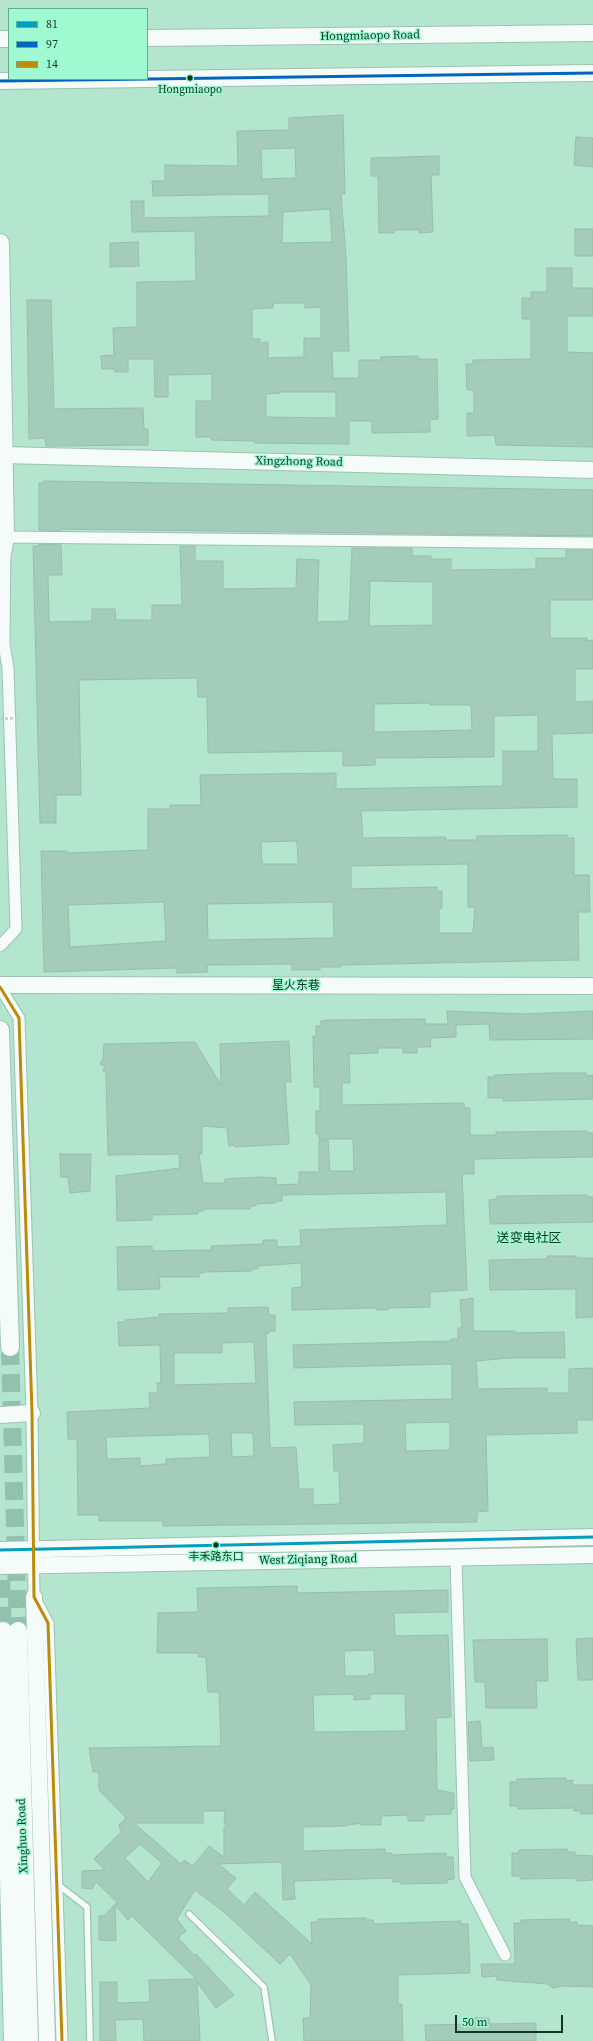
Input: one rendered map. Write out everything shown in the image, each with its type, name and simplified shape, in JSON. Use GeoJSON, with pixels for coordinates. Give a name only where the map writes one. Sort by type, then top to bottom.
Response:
{"type":"FeatureCollection","features":[{"type":"Feature","properties":{"kind":"main road","name":"Hongmiaopo Road"},"geometry":{"type":"LineString","coordinates":[[148,38],[593,33]]}},
{"type":"Feature","properties":{"kind":"main road"},"geometry":{"type":"LineString","coordinates":[[148,79],[593,73]]}},
{"type":"Feature","properties":{"kind":"main road"},"geometry":{"type":"LineString","coordinates":[[0,81],[74,80]]}},
{"type":"Feature","properties":{"kind":"main road"},"geometry":{"type":"LineString","coordinates":[[0,242],[5,537],[0,564]]}},
{"type":"Feature","properties":{"kind":"main road","name":"Xingzhong Road"},"geometry":{"type":"LineString","coordinates":[[4,455],[593,470]]}},
{"type":"Feature","properties":{"kind":"main road","name":"星火东巷"},"geometry":{"type":"LineString","coordinates":[[0,986],[593,986]]}},
{"type":"Feature","properties":{"kind":"main road"},"geometry":{"type":"LineString","coordinates":[[0,1030],[10,1347]]}},
{"type":"Feature","properties":{"kind":"main road"},"geometry":{"type":"LineString","coordinates":[[0,1414],[32,1413]]}},
{"type":"Feature","properties":{"kind":"main road","name":"West Ziqiang Road"},"geometry":{"type":"LineString","coordinates":[[0,1550],[33,1548],[593,1537]]}},
{"type":"Feature","properties":{"kind":"main road","name":"West Ziqiang Road"},"geometry":{"type":"LineString","coordinates":[[0,1566],[593,1555]]}},
{"type":"Feature","properties":{"kind":"main road"},"geometry":{"type":"LineString","coordinates":[[34,1597],[47,2041]]}},
{"type":"Feature","properties":{"kind":"main road","name":"Xinghuo Road"},"geometry":{"type":"LineString","coordinates":[[13,2041],[10,1631],[29,2041]]}},
{"type":"Feature","properties":{"kind":"street"},"geometry":{"type":"LineString","coordinates":[[0,946],[16,929],[8,668],[4,644],[5,537],[593,543]]}},
{"type":"Feature","properties":{"kind":"street"},"geometry":{"type":"LineString","coordinates":[[0,986],[19,1018],[32,1413],[34,1597],[48,1623],[62,2041]]}},
{"type":"Feature","properties":{"kind":"street"},"geometry":{"type":"LineString","coordinates":[[456,1558],[465,1877],[506,1955]]}},
{"type":"Feature","properties":{"kind":"lane"},"geometry":{"type":"LineString","coordinates":[[57,1884],[87,1907],[90,2041]]}},
{"type":"Feature","properties":{"kind":"lane"},"geometry":{"type":"LineString","coordinates":[[189,1914],[264,1987],[272,2041]]}},
{"type":"Feature","properties":{"kind":"path"},"geometry":{"type":"LineString","coordinates":[[0,719],[20,718]]}},
{"type":"Feature","properties":{"kind":"building"},"geometry":{"type":"Polygon","coordinates":[[[343,115],[345,194],[341,194],[346,257],[349,351],[332,351],[333,378],[359,378],[359,360],[381,360],[381,357],[418,356],[418,359],[437,359],[438,419],[430,420],[430,432],[372,433],[372,421],[349,421],[349,444],[255,443],[255,441],[211,440],[212,437],[196,437],[196,401],[212,401],[212,374],[168,375],[168,397],[155,397],[154,359],[128,359],[128,372],[115,372],[115,369],[102,369],[101,356],[114,355],[113,328],[137,327],[137,282],[196,281],[195,231],[132,232],[131,201],[144,201],[144,218],[269,216],[269,194],[153,196],[152,181],[165,181],[165,165],[238,166],[237,131],[289,130],[289,118],[343,115]],[[295,148],[261,149],[262,179],[296,178],[295,148]],[[330,209],[283,212],[282,243],[332,242],[330,209]],[[273,303],[273,308],[252,309],[252,339],[260,339],[260,343],[268,342],[268,358],[304,357],[304,338],[321,338],[321,307],[305,308],[305,303],[273,303]],[[279,392],[280,393],[266,394],[266,417],[336,418],[336,392],[279,392]]]}},
{"type":"Feature","properties":{"kind":"building"},"geometry":{"type":"Polygon","coordinates":[[[576,137],[593,138],[593,167],[574,165],[576,137]]]}},
{"type":"Feature","properties":{"kind":"building"},"geometry":{"type":"Polygon","coordinates":[[[439,156],[439,175],[431,175],[433,232],[419,233],[419,230],[394,230],[394,233],[379,233],[378,176],[371,176],[371,158],[439,156]]]}},
{"type":"Feature","properties":{"kind":"building"},"geometry":{"type":"Polygon","coordinates":[[[575,229],[593,229],[593,256],[575,256],[575,229]]]}},
{"type":"Feature","properties":{"kind":"building"},"geometry":{"type":"Polygon","coordinates":[[[138,242],[139,266],[110,267],[110,243],[138,242]]]}},
{"type":"Feature","properties":{"kind":"building"},"geometry":{"type":"Polygon","coordinates":[[[547,268],[572,268],[572,288],[593,288],[593,316],[567,316],[567,352],[593,353],[593,447],[496,445],[495,435],[467,436],[467,413],[474,413],[474,390],[467,390],[466,364],[473,364],[473,360],[531,359],[531,319],[522,319],[522,298],[531,298],[531,292],[547,292],[547,268]]]}},
{"type":"Feature","properties":{"kind":"building"},"geometry":{"type":"Polygon","coordinates":[[[27,300],[51,300],[54,409],[143,408],[144,429],[148,429],[148,445],[46,446],[45,438],[29,439],[27,300]]]}},
{"type":"Feature","properties":{"kind":"building"},"geometry":{"type":"Polygon","coordinates":[[[44,481],[593,490],[593,536],[61,529],[61,531],[39,530],[39,483],[43,483],[44,481]]]}},
{"type":"Feature","properties":{"kind":"building"},"geometry":{"type":"Polygon","coordinates":[[[39,544],[61,545],[62,575],[48,575],[49,622],[92,621],[92,609],[115,609],[116,620],[152,620],[152,605],[182,605],[180,546],[195,546],[195,561],[223,561],[223,589],[296,588],[297,559],[319,560],[317,622],[349,621],[352,548],[412,548],[412,556],[431,556],[431,559],[451,559],[451,570],[536,569],[536,558],[566,558],[566,550],[593,550],[593,600],[550,600],[550,638],[587,638],[587,641],[593,640],[593,669],[575,669],[575,702],[593,701],[593,733],[552,734],[553,779],[577,779],[577,807],[361,811],[363,838],[446,837],[446,840],[477,840],[477,836],[567,835],[567,838],[574,838],[574,875],[589,875],[590,912],[578,912],[579,960],[341,965],[341,967],[320,967],[320,970],[292,970],[292,964],[207,965],[208,972],[177,973],[177,968],[44,972],[41,851],[67,851],[67,853],[148,850],[148,809],[170,809],[170,805],[201,805],[200,775],[336,773],[336,789],[503,786],[503,751],[538,751],[538,715],[494,716],[494,757],[375,758],[375,765],[343,766],[343,751],[208,753],[207,697],[198,697],[197,678],[79,680],[81,795],[56,795],[56,823],[40,823],[33,546],[39,546],[39,544]],[[370,581],[369,626],[433,625],[433,582],[370,581]],[[430,703],[374,704],[374,732],[472,730],[471,705],[430,705],[430,703]],[[297,841],[261,842],[262,864],[298,864],[297,841]],[[468,864],[351,866],[351,889],[437,887],[437,891],[442,891],[442,908],[439,909],[439,933],[473,933],[475,907],[468,907],[468,864]],[[164,902],[68,905],[70,947],[166,941],[164,902]],[[333,902],[207,904],[208,940],[334,938],[333,902]]]}},
{"type":"Feature","properties":{"kind":"building"},"geometry":{"type":"Polygon","coordinates":[[[447,1011],[523,1014],[593,1011],[593,1039],[490,1040],[489,1024],[456,1025],[456,1037],[430,1038],[431,1047],[417,1047],[417,1053],[403,1053],[403,1048],[378,1048],[378,1053],[349,1054],[350,1083],[342,1083],[342,1105],[464,1103],[464,1108],[470,1108],[470,1135],[496,1135],[496,1132],[587,1131],[587,1133],[593,1133],[593,1157],[474,1159],[474,1174],[462,1174],[467,1290],[430,1292],[430,1307],[388,1308],[388,1310],[376,1310],[376,1308],[292,1310],[292,1288],[302,1287],[301,1263],[258,1266],[258,1269],[252,1269],[252,1271],[205,1272],[199,1274],[199,1277],[159,1277],[160,1289],[118,1290],[117,1247],[152,1246],[152,1251],[211,1250],[211,1246],[263,1244],[263,1240],[277,1240],[277,1247],[301,1246],[300,1230],[447,1225],[446,1192],[282,1195],[282,1201],[276,1201],[276,1203],[256,1204],[256,1206],[250,1206],[250,1209],[203,1209],[203,1211],[198,1211],[198,1214],[152,1215],[152,1220],[117,1221],[116,1176],[180,1168],[179,1154],[108,1155],[106,1072],[103,1071],[105,1067],[100,1064],[103,1059],[104,1044],[195,1042],[221,1085],[220,1044],[289,1041],[291,1082],[285,1082],[289,1144],[229,1146],[227,1128],[202,1126],[202,1154],[199,1154],[203,1183],[225,1183],[225,1179],[260,1177],[276,1178],[276,1185],[299,1184],[299,1172],[319,1172],[319,1140],[328,1140],[330,1171],[354,1171],[353,1139],[319,1139],[319,1134],[316,1134],[316,1111],[320,1111],[320,1087],[314,1087],[313,1036],[316,1036],[316,1026],[321,1026],[321,1021],[329,1020],[425,1019],[425,1024],[448,1024],[447,1011]]]}},
{"type":"Feature","properties":{"kind":"building"},"geometry":{"type":"Polygon","coordinates":[[[586,1073],[586,1076],[593,1075],[593,1099],[503,1101],[503,1098],[488,1098],[488,1077],[495,1077],[495,1075],[586,1073]]]}},
{"type":"Feature","properties":{"kind":"building"},"geometry":{"type":"Polygon","coordinates":[[[60,1154],[91,1154],[90,1191],[70,1193],[68,1177],[61,1177],[60,1154]]]}},
{"type":"Feature","properties":{"kind":"building"},"geometry":{"type":"Polygon","coordinates":[[[587,1195],[588,1197],[593,1197],[593,1222],[490,1224],[489,1200],[497,1199],[497,1196],[587,1195]]]}},
{"type":"Feature","properties":{"kind":"building"},"geometry":{"type":"Polygon","coordinates":[[[547,1256],[576,1256],[576,1258],[593,1258],[593,1317],[576,1318],[576,1289],[490,1290],[489,1260],[547,1259],[547,1256]]]}},
{"type":"Feature","properties":{"kind":"building"},"geometry":{"type":"Polygon","coordinates":[[[473,1298],[473,1331],[515,1331],[515,1333],[564,1332],[565,1358],[509,1358],[476,1361],[478,1389],[547,1388],[547,1393],[569,1393],[569,1369],[593,1368],[593,1420],[577,1420],[577,1433],[486,1435],[488,1511],[477,1512],[477,1522],[163,1526],[163,1521],[99,1521],[99,1515],[78,1515],[77,1439],[68,1439],[67,1412],[150,1408],[149,1393],[158,1393],[157,1383],[161,1383],[160,1345],[119,1346],[118,1322],[159,1317],[159,1314],[228,1313],[228,1308],[268,1307],[269,1315],[275,1315],[275,1331],[269,1331],[269,1333],[266,1333],[270,1448],[296,1447],[299,1489],[313,1489],[313,1505],[340,1504],[339,1471],[334,1471],[333,1445],[364,1443],[364,1424],[295,1425],[294,1402],[452,1399],[452,1364],[294,1368],[293,1345],[451,1341],[451,1339],[458,1339],[458,1328],[462,1328],[460,1300],[473,1298]],[[254,1342],[222,1343],[222,1353],[174,1353],[174,1385],[256,1383],[254,1342]],[[450,1422],[405,1423],[406,1451],[450,1450],[450,1422]],[[231,1433],[232,1457],[254,1456],[253,1433],[231,1433]],[[209,1434],[106,1437],[107,1459],[140,1458],[140,1466],[166,1464],[166,1459],[210,1457],[209,1434]]]}},
{"type":"Feature","properties":{"kind":"building"},"geometry":{"type":"Polygon","coordinates":[[[297,1586],[297,1593],[448,1590],[448,1612],[394,1613],[395,1636],[448,1635],[451,1717],[436,1718],[437,1790],[454,1793],[454,1809],[451,1809],[451,1814],[424,1815],[424,1821],[408,1821],[408,1815],[381,1816],[381,1825],[361,1825],[361,1823],[343,1826],[303,1827],[303,1851],[385,1849],[385,1853],[392,1853],[392,1855],[446,1853],[446,1857],[453,1857],[454,1879],[447,1880],[447,1883],[401,1884],[401,1882],[393,1882],[393,1878],[294,1881],[295,1899],[283,1900],[282,1862],[218,1864],[236,1878],[227,1889],[244,1905],[255,1892],[312,1944],[311,1922],[318,1922],[318,1919],[366,1918],[366,1920],[373,1920],[374,1924],[461,1921],[461,1924],[468,1924],[470,1973],[398,1975],[398,2004],[402,2004],[403,2041],[304,2041],[303,2018],[310,2018],[311,1985],[290,1954],[280,1964],[224,1912],[195,1890],[177,1919],[186,1931],[178,1938],[195,1956],[196,1954],[234,1995],[216,2008],[197,1982],[200,2041],[144,2041],[143,2019],[115,2020],[116,2041],[100,2041],[100,1982],[117,1982],[117,2003],[150,2002],[149,1980],[196,1979],[132,1916],[128,1920],[115,1905],[116,1941],[99,1940],[99,1916],[104,1916],[117,1902],[96,1882],[92,1889],[82,1888],[82,1871],[105,1870],[94,1859],[121,1832],[119,1825],[126,1818],[99,1790],[99,1772],[93,1772],[89,1748],[221,1746],[219,1692],[208,1692],[206,1657],[199,1657],[198,1653],[157,1653],[158,1613],[198,1612],[197,1588],[297,1586]],[[374,1650],[344,1651],[345,1676],[368,1676],[368,1674],[375,1674],[374,1650]],[[354,1694],[313,1695],[314,1732],[406,1731],[405,1694],[370,1694],[370,1699],[354,1700],[354,1694]],[[203,1811],[203,1823],[134,1823],[181,1864],[184,1860],[193,1866],[209,1846],[224,1857],[224,1827],[227,1823],[224,1823],[225,1811],[203,1811]],[[140,1844],[125,1858],[148,1882],[162,1863],[140,1844]]]}},
{"type":"Feature","properties":{"kind":"building"},"geometry":{"type":"Polygon","coordinates":[[[593,1638],[593,1680],[578,1680],[576,1639],[593,1638]]]}},
{"type":"Feature","properties":{"kind":"building"},"geometry":{"type":"Polygon","coordinates":[[[547,1639],[548,1681],[536,1681],[537,1708],[486,1708],[485,1682],[475,1682],[473,1640],[547,1639]]]}},
{"type":"Feature","properties":{"kind":"building"},"geometry":{"type":"Polygon","coordinates":[[[480,1721],[482,1748],[493,1747],[494,1760],[470,1761],[468,1722],[480,1721]]]}},
{"type":"Feature","properties":{"kind":"building"},"geometry":{"type":"Polygon","coordinates":[[[566,1778],[566,1781],[573,1780],[573,1785],[593,1785],[593,1814],[581,1814],[581,1811],[574,1811],[574,1808],[518,1809],[518,1806],[510,1806],[510,1782],[517,1782],[517,1779],[566,1778]]]}},
{"type":"Feature","properties":{"kind":"building"},"geometry":{"type":"Polygon","coordinates":[[[567,1849],[567,1852],[575,1852],[575,1855],[593,1856],[593,1880],[576,1881],[576,1878],[520,1879],[520,1876],[512,1876],[512,1853],[519,1853],[519,1850],[567,1849]]]}},
{"type":"Feature","properties":{"kind":"building"},"geometry":{"type":"Polygon","coordinates":[[[569,1919],[569,1922],[577,1922],[577,1925],[593,1926],[593,1987],[562,1986],[553,1988],[548,1984],[497,1980],[497,1976],[482,1977],[481,1964],[515,1964],[514,1923],[521,1923],[521,1920],[569,1919]]]}},
{"type":"Feature","properties":{"kind":"building"},"geometry":{"type":"Polygon","coordinates":[[[473,2018],[489,2018],[490,2024],[536,2023],[536,2041],[426,2041],[425,2025],[473,2024],[473,2018]]]}},
{"type":"Feature","properties":{"kind":"tunnel"},"geometry":{"type":"LineString","coordinates":[[10,1347],[18,1631]]}},
{"type":"Feature","properties":{"kind":"tunnel"},"geometry":{"type":"LineString","coordinates":[[0,1553],[3,1631]]}},
{"type":"Feature","properties":{"kind":"transit line","name":"97"},"geometry":{"type":"LineString","coordinates":[[148,79],[593,73]]}},
{"type":"Feature","properties":{"kind":"transit line","name":"97"},"geometry":{"type":"LineString","coordinates":[[0,81],[74,80]]}},
{"type":"Feature","properties":{"kind":"transit line","name":"14"},"geometry":{"type":"LineString","coordinates":[[0,987],[19,1018],[32,1413],[34,1597],[48,1623],[62,2041]]}},
{"type":"Feature","properties":{"kind":"transit line","name":"81"},"geometry":{"type":"LineString","coordinates":[[0,1550],[593,1537]]}},
{"type":"Feature","properties":{"kind":"place","name":"Hongmiaopo"},"geometry":{"type":"Point","coordinates":[190,78]}},
{"type":"Feature","properties":{"kind":"place","name":"丰禾路东口"},"geometry":{"type":"Point","coordinates":[216,1545]}},
{"type":"Feature","properties":{"kind":"district","name":"送变电社区"},"geometry":{"type":"Point","coordinates":[529,1239]}}]}
